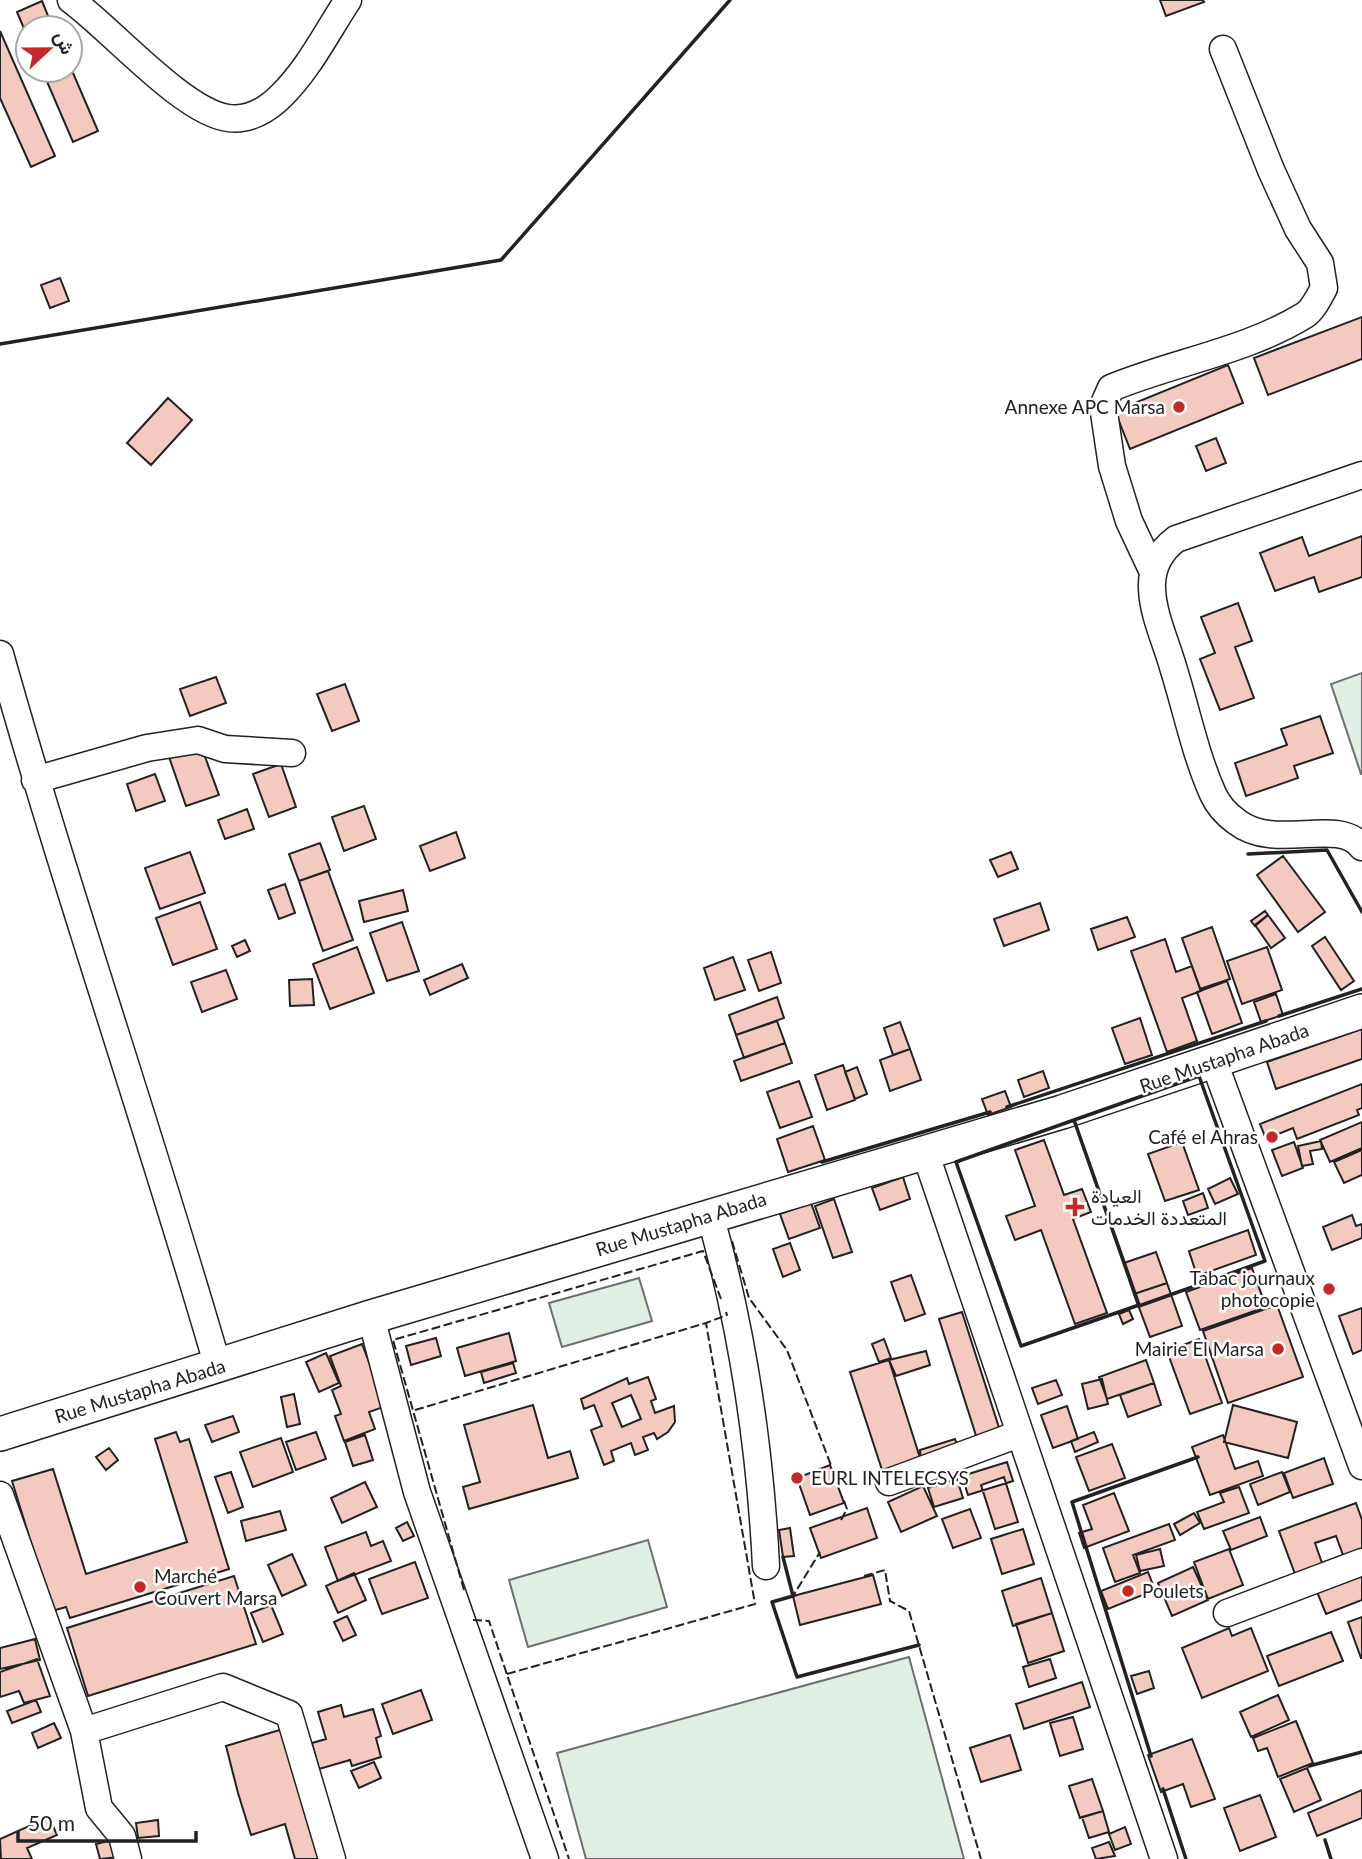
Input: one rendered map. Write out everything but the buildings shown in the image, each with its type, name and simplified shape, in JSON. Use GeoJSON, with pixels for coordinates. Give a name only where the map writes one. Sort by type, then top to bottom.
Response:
{"type":"FeatureCollection","features":[{"type":"Feature","properties":{"kind":"main road","name":"Rue Mustapha Abada"},"geometry":{"type":"LineString","coordinates":[[0,1434],[710,1214],[1062,1112],[1362,1011]]}},
{"type":"Feature","properties":{"kind":"street"},"geometry":{"type":"LineString","coordinates":[[71,0],[99,20],[181,97],[227,118],[255,114],[280,97],[293,83],[348,0]]}},
{"type":"Feature","properties":{"kind":"street"},"geometry":{"type":"LineString","coordinates":[[1153,572],[1129,521],[1112,466],[1103,406],[1111,388],[1146,373],[1242,344],[1308,314],[1324,288],[1320,263],[1298,229],[1270,170],[1223,48]]}},
{"type":"Feature","properties":{"kind":"street"},"geometry":{"type":"LineString","coordinates":[[1362,475],[1188,533],[1165,547],[1157,557],[1153,572],[1155,608],[1213,794],[1222,809],[1238,824],[1272,837],[1346,835],[1356,839],[1362,847]]}},
{"type":"Feature","properties":{"kind":"street"},"geometry":{"type":"LineString","coordinates":[[0,654],[35,780],[171,1205],[218,1367]]}},
{"type":"Feature","properties":{"kind":"street"},"geometry":{"type":"LineString","coordinates":[[35,780],[147,748],[198,740],[225,749],[292,753]]}},
{"type":"Feature","properties":{"kind":"street"},"geometry":{"type":"LineString","coordinates":[[1214,1062],[1362,1466]]}},
{"type":"Feature","properties":{"kind":"street"},"geometry":{"type":"LineString","coordinates":[[925,1152],[1164,1859]]}},
{"type":"Feature","properties":{"kind":"street"},"geometry":{"type":"LineString","coordinates":[[710,1214],[744,1348],[758,1447],[766,1566]]}},
{"type":"Feature","properties":{"kind":"street"},"geometry":{"type":"LineString","coordinates":[[371,1317],[417,1492],[545,1859]]}},
{"type":"Feature","properties":{"kind":"street"},"geometry":{"type":"LineString","coordinates":[[888,1482],[1019,1434]]}},
{"type":"Feature","properties":{"kind":"street"},"geometry":{"type":"LineString","coordinates":[[0,1494],[84,1731],[99,1808],[122,1836],[128,1859]]}},
{"type":"Feature","properties":{"kind":"street"},"geometry":{"type":"LineString","coordinates":[[1227,1613],[1362,1562]]}},
{"type":"Feature","properties":{"kind":"street"},"geometry":{"type":"LineString","coordinates":[[84,1731],[223,1687],[289,1714],[332,1859]]}},
{"type":"Feature","properties":{"kind":"green space"},"geometry":{"type":"Polygon","coordinates":[[[1362,673],[1362,774],[1361,774],[1331,684],[1362,673]]]}},
{"type":"Feature","properties":{"kind":"green space"},"geometry":{"type":"Polygon","coordinates":[[[639,1278],[652,1321],[562,1347],[549,1303],[639,1278]]]}},
{"type":"Feature","properties":{"kind":"green space"},"geometry":{"type":"Polygon","coordinates":[[[648,1540],[667,1607],[528,1647],[509,1580],[648,1540]]]}},
{"type":"Feature","properties":{"kind":"green space"},"geometry":{"type":"Polygon","coordinates":[[[909,1657],[964,1859],[586,1859],[557,1753],[909,1657]]]}},
{"type":"Feature","properties":{"kind":"fence"},"geometry":{"type":"LineString","coordinates":[[732,1241],[749,1298],[787,1350],[832,1468]]}},
{"type":"Feature","properties":{"kind":"fence"},"geometry":{"type":"LineString","coordinates":[[464,1590],[393,1340],[703,1251],[721,1299]]}},
{"type":"Feature","properties":{"kind":"fence"},"geometry":{"type":"LineString","coordinates":[[415,1410],[706,1323],[727,1315],[726,1312]]}},
{"type":"Feature","properties":{"kind":"fence"},"geometry":{"type":"LineString","coordinates":[[507,1674],[755,1604],[706,1323]]}},
{"type":"Feature","properties":{"kind":"fence"},"geometry":{"type":"LineString","coordinates":[[841,1520],[847,1509],[843,1498]]}},
{"type":"Feature","properties":{"kind":"fence"},"geometry":{"type":"LineString","coordinates":[[797,1595],[793,1596],[820,1552]]}},
{"type":"Feature","properties":{"kind":"fence"},"geometry":{"type":"LineString","coordinates":[[864,1576],[885,1570],[890,1601],[909,1611],[981,1859]]}},
{"type":"Feature","properties":{"kind":"fence"},"geometry":{"type":"LineString","coordinates":[[473,1620],[489,1621],[569,1859]]}},
{"type":"Feature","properties":{"kind":"wall"},"geometry":{"type":"LineString","coordinates":[[0,344],[501,260],[730,0]]}},
{"type":"Feature","properties":{"kind":"wall"},"geometry":{"type":"LineString","coordinates":[[1248,854],[1327,850],[1362,912]]}},
{"type":"Feature","properties":{"kind":"wall"},"geometry":{"type":"LineString","coordinates":[[1279,1016],[1362,989]]}},
{"type":"Feature","properties":{"kind":"wall"},"geometry":{"type":"LineString","coordinates":[[1007,1107],[1266,1021]]}},
{"type":"Feature","properties":{"kind":"wall"},"geometry":{"type":"LineString","coordinates":[[1199,1076],[1265,1261],[1139,1306],[1074,1120],[1199,1076]]}},
{"type":"Feature","properties":{"kind":"wall"},"geometry":{"type":"LineString","coordinates":[[822,1162],[990,1112]]}},
{"type":"Feature","properties":{"kind":"wall"},"geometry":{"type":"LineString","coordinates":[[1074,1120],[1139,1305],[1021,1346],[956,1162],[1074,1120]]}},
{"type":"Feature","properties":{"kind":"wall"},"geometry":{"type":"LineString","coordinates":[[1151,1756],[1072,1502],[1198,1457]]}},
{"type":"Feature","properties":{"kind":"wall"},"geometry":{"type":"LineString","coordinates":[[783,1557],[793,1596],[772,1602],[797,1677],[919,1645]]}},
{"type":"Feature","properties":{"kind":"wall"},"geometry":{"type":"LineString","coordinates":[[1309,1766],[1362,1752]]}},
{"type":"Feature","properties":{"kind":"wall"},"geometry":{"type":"LineString","coordinates":[[1163,1789],[1186,1859]]}},
{"type":"Feature","properties":{"kind":"wall"},"geometry":{"type":"LineString","coordinates":[[1325,1840],[1331,1859]]}},
{"type":"Feature","properties":{"kind":"place","name":"Annexe APC Marsa"},"geometry":{"type":"Point","coordinates":[1179,407]}},
{"type":"Feature","properties":{"kind":"place","name":"Café el Ahras"},"geometry":{"type":"Point","coordinates":[1272,1137]}},
{"type":"Feature","properties":{"kind":"place","name":"العيادة المتعددة الخدمات"},"geometry":{"type":"Point","coordinates":[1075,1207]}},
{"type":"Feature","properties":{"kind":"place","name":"Tabac journaux photocopie"},"geometry":{"type":"Point","coordinates":[1329,1289]}},
{"type":"Feature","properties":{"kind":"place","name":"Mairie El Marsa"},"geometry":{"type":"Point","coordinates":[1278,1349]}},
{"type":"Feature","properties":{"kind":"place","name":"EURL INTELECSYS"},"geometry":{"type":"Point","coordinates":[797,1478]}},
{"type":"Feature","properties":{"kind":"place","name":"Marché Couvert Marsa"},"geometry":{"type":"Point","coordinates":[140,1587]}},
{"type":"Feature","properties":{"kind":"place","name":"Poulets"},"geometry":{"type":"Point","coordinates":[1128,1591]}}]}
